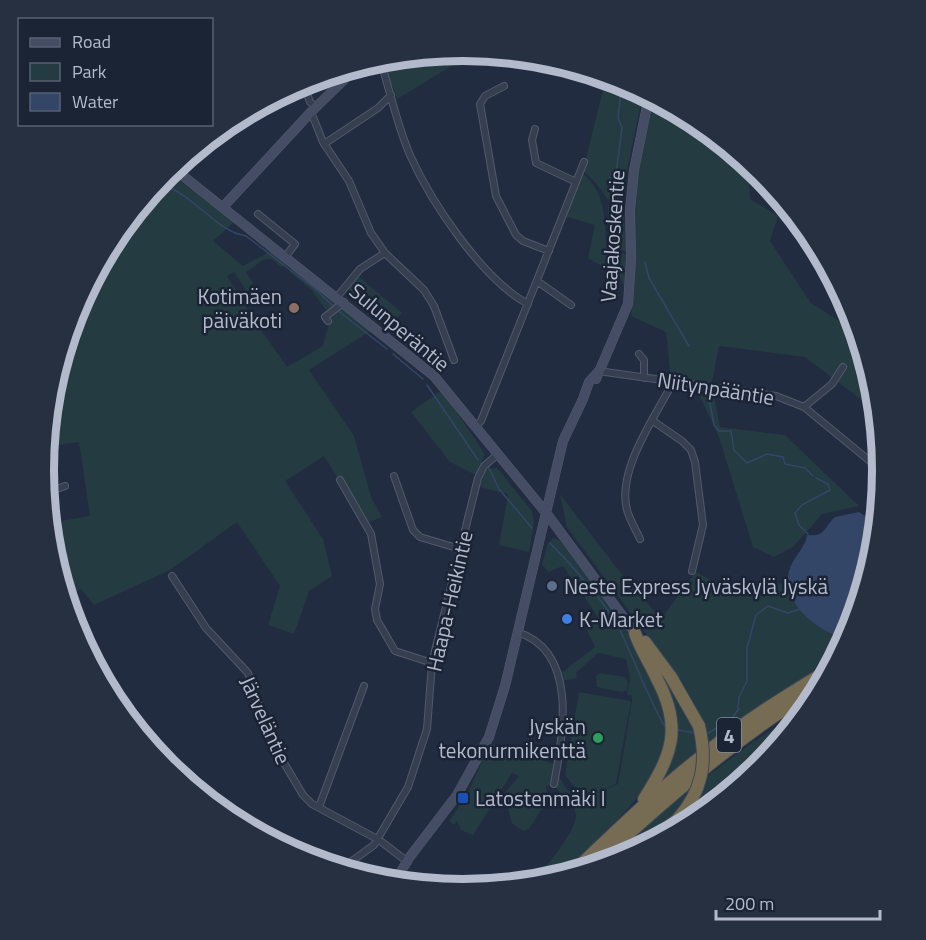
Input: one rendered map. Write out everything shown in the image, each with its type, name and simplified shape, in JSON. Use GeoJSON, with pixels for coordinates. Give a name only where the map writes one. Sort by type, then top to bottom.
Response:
{"type":"FeatureCollection","features":[{"type":"Feature","properties":{"kind":"highway"},"geometry":{"type":"LineString","coordinates":[[635,633],[671,677],[699,726],[704,757],[703,771],[696,793],[678,817]]}},
{"type":"Feature","properties":{"kind":"highway"},"geometry":{"type":"LineString","coordinates":[[635,633],[668,702],[672,730],[670,753],[662,772],[636,812]]}},
{"type":"Feature","properties":{"kind":"highway","name":"4"},"geometry":{"type":"LineString","coordinates":[[586,860],[636,812],[712,747],[763,710],[815,678]]}},
{"type":"Feature","properties":{"kind":"highway","name":"4"},"geometry":{"type":"LineString","coordinates":[[609,852],[717,756],[803,697]]}},
{"type":"Feature","properties":{"kind":"main road"},"geometry":{"type":"LineString","coordinates":[[224,206],[345,79]]}},
{"type":"Feature","properties":{"kind":"main road","name":"Vaajakoskentie"},"geometry":{"type":"LineString","coordinates":[[400,874],[414,851],[425,841],[457,795],[489,737],[505,686],[531,578],[538,567],[547,514],[567,437],[583,399],[597,378],[597,372],[628,304],[631,259],[630,210],[634,170],[647,105]]}},
{"type":"Feature","properties":{"kind":"main road","name":"Sulunperäntie"},"geometry":{"type":"LineString","coordinates":[[181,174],[286,256],[338,304],[423,364],[547,514],[635,633]]}},
{"type":"Feature","properties":{"kind":"street"},"geometry":{"type":"LineString","coordinates":[[383,69],[409,152],[437,201],[483,269],[500,285],[528,304]]}},
{"type":"Feature","properties":{"kind":"street"},"geometry":{"type":"LineString","coordinates":[[504,86],[485,96],[480,104],[496,196],[516,235],[523,241],[549,251]]}},
{"type":"Feature","properties":{"kind":"street"},"geometry":{"type":"LineString","coordinates":[[306,92],[324,144],[349,181],[371,234],[385,253],[424,290],[434,306],[454,360]]}},
{"type":"Feature","properties":{"kind":"street"},"geometry":{"type":"LineString","coordinates":[[324,144],[378,108],[391,95]]}},
{"type":"Feature","properties":{"kind":"street"},"geometry":{"type":"LineString","coordinates":[[535,129],[532,140],[536,163],[576,182]]}},
{"type":"Feature","properties":{"kind":"street"},"geometry":{"type":"LineString","coordinates":[[475,427],[481,421],[584,162]]}},
{"type":"Feature","properties":{"kind":"street"},"geometry":{"type":"LineString","coordinates":[[258,214],[295,244],[286,256]]}},
{"type":"Feature","properties":{"kind":"street"},"geometry":{"type":"LineString","coordinates":[[328,321],[326,317],[338,304],[360,269],[385,253]]}},
{"type":"Feature","properties":{"kind":"street"},"geometry":{"type":"LineString","coordinates":[[537,281],[570,305]]}},
{"type":"Feature","properties":{"kind":"street"},"geometry":{"type":"LineString","coordinates":[[639,354],[644,360],[644,378]]}},
{"type":"Feature","properties":{"kind":"street"},"geometry":{"type":"LineString","coordinates":[[804,407],[832,384],[843,367]]}},
{"type":"Feature","properties":{"kind":"street","name":"Niitynpääntie"},"geometry":{"type":"LineString","coordinates":[[597,372],[776,396],[804,407],[872,463]]}},
{"type":"Feature","properties":{"kind":"street"},"geometry":{"type":"LineString","coordinates":[[640,539],[628,512],[628,480],[637,446],[673,382]]}},
{"type":"Feature","properties":{"kind":"street"},"geometry":{"type":"LineString","coordinates":[[653,421],[687,446],[695,462],[703,525],[692,571]]}},
{"type":"Feature","properties":{"kind":"street","name":"Haapa-Heikintie"},"geometry":{"type":"LineString","coordinates":[[349,863],[379,840],[408,787],[424,739],[432,663],[478,478],[484,466],[497,455]]}},
{"type":"Feature","properties":{"kind":"street"},"geometry":{"type":"LineString","coordinates":[[394,476],[413,530],[420,537],[460,549]]}},
{"type":"Feature","properties":{"kind":"street"},"geometry":{"type":"LineString","coordinates":[[340,480],[371,534],[380,584],[375,609],[376,620],[395,651],[432,663]]}},
{"type":"Feature","properties":{"kind":"street"},"geometry":{"type":"LineString","coordinates":[[55,490],[64,486]]}},
{"type":"Feature","properties":{"kind":"street","name":"Järveläntie"},"geometry":{"type":"LineString","coordinates":[[172,576],[210,633],[248,673],[271,741],[303,795],[319,807],[379,840],[409,862]]}},
{"type":"Feature","properties":{"kind":"street"},"geometry":{"type":"LineString","coordinates":[[517,632],[539,641],[553,659],[564,720],[554,783]]}},
{"type":"Feature","properties":{"kind":"street"},"geometry":{"type":"LineString","coordinates":[[319,807],[364,686]]}},
{"type":"Feature","properties":{"kind":"green space"},"geometry":{"type":"Polygon","coordinates":[[[460,61],[397,99],[386,68],[410,64],[460,61]]]}},
{"type":"Feature","properties":{"kind":"green space"},"geometry":{"type":"Polygon","coordinates":[[[604,86],[641,102],[624,185],[623,213],[583,171],[604,86]]]}},
{"type":"Feature","properties":{"kind":"green space"},"geometry":{"type":"Polygon","coordinates":[[[650,106],[690,130],[733,162],[749,178],[750,199],[778,216],[770,241],[811,303],[845,325],[858,364],[867,404],[805,357],[719,346],[711,387],[671,381],[666,332],[631,316],[633,208],[638,167],[650,106]]]}},
{"type":"Feature","properties":{"kind":"green space"},"geometry":{"type":"Polygon","coordinates":[[[582,173],[592,183],[602,206],[612,272],[588,258],[595,225],[564,216],[582,173]]]}},
{"type":"Feature","properties":{"kind":"green space"},"geometry":{"type":"Polygon","coordinates":[[[177,178],[234,222],[213,241],[243,266],[271,251],[286,262],[285,266],[281,267],[272,259],[265,259],[246,272],[253,283],[247,292],[234,272],[227,276],[287,367],[323,346],[332,318],[344,307],[372,330],[309,370],[354,436],[371,497],[382,517],[366,523],[324,456],[285,481],[323,539],[332,576],[309,591],[294,634],[268,625],[280,586],[237,522],[170,570],[94,605],[81,589],[74,594],[57,522],[90,516],[79,442],[55,446],[62,390],[85,313],[109,265],[123,243],[155,200],[177,178]]]}},
{"type":"Feature","properties":{"kind":"green space"},"geometry":{"type":"Polygon","coordinates":[[[608,206],[624,215],[626,251],[608,249],[608,206]]]}},
{"type":"Feature","properties":{"kind":"green space"},"geometry":{"type":"Polygon","coordinates":[[[610,251],[626,254],[625,286],[615,271],[610,251]]]}},
{"type":"Feature","properties":{"kind":"green space"},"geometry":{"type":"Polygon","coordinates":[[[292,267],[334,300],[336,304],[333,308],[325,309],[311,289],[289,272],[292,267]]]}},
{"type":"Feature","properties":{"kind":"green space"},"geometry":{"type":"Polygon","coordinates":[[[357,275],[402,313],[390,324],[346,288],[357,275]]]}},
{"type":"Feature","properties":{"kind":"green space"},"geometry":{"type":"Polygon","coordinates":[[[695,386],[713,391],[720,427],[785,435],[859,506],[822,514],[793,547],[774,557],[753,547],[719,437],[695,386]]]}},
{"type":"Feature","properties":{"kind":"green space"},"geometry":{"type":"Polygon","coordinates":[[[442,390],[485,454],[476,475],[450,462],[411,412],[442,390]]]}},
{"type":"Feature","properties":{"kind":"green space"},"geometry":{"type":"Polygon","coordinates":[[[497,468],[532,511],[534,523],[529,552],[499,545],[508,494],[480,487],[486,469],[497,468]]]}},
{"type":"Feature","properties":{"kind":"green space"},"geometry":{"type":"Polygon","coordinates":[[[560,494],[623,576],[661,619],[696,572],[730,589],[744,588],[766,579],[785,585],[804,614],[830,634],[837,636],[820,670],[791,687],[657,788],[675,740],[641,643],[699,719],[700,714],[684,685],[567,527],[560,494]]]}},
{"type":"Feature","properties":{"kind":"green space"},"geometry":{"type":"Polygon","coordinates":[[[554,538],[560,541],[629,634],[658,688],[666,714],[668,739],[650,778],[625,811],[573,864],[541,871],[560,848],[576,818],[574,808],[557,789],[558,774],[566,788],[574,795],[589,796],[580,794],[565,775],[579,692],[631,701],[616,784],[593,795],[618,784],[632,701],[632,695],[627,695],[630,678],[626,659],[598,653],[576,673],[577,678],[561,681],[560,674],[595,647],[586,628],[600,620],[563,566],[548,572],[542,564],[548,543],[554,538]]]}},
{"type":"Feature","properties":{"kind":"green space"},"geometry":{"type":"Polygon","coordinates":[[[600,673],[625,677],[628,682],[627,690],[622,692],[597,687],[596,676],[600,673]]]}},
{"type":"Feature","properties":{"kind":"green space"},"geometry":{"type":"Polygon","coordinates":[[[786,720],[771,740],[733,778],[694,807],[709,775],[786,720]]]}},
{"type":"Feature","properties":{"kind":"green space"},"geometry":{"type":"Polygon","coordinates":[[[490,743],[554,764],[551,786],[546,785],[548,799],[529,829],[523,831],[512,823],[504,794],[519,776],[512,773],[473,835],[461,830],[457,821],[454,825],[449,821],[469,791],[490,743]]]}},
{"type":"Feature","properties":{"kind":"green space"},"geometry":{"type":"Polygon","coordinates":[[[691,786],[693,791],[662,827],[625,846],[691,786]]]}},
{"type":"Feature","properties":{"kind":"water"},"geometry":{"type":"Polygon","coordinates":[[[859,512],[869,519],[858,576],[837,636],[824,630],[804,614],[796,605],[788,583],[789,571],[807,535],[818,535],[835,517],[859,512]]]}},
{"type":"Feature","properties":{"kind":"waterway"},"geometry":{"type":"LineString","coordinates":[[618,198],[614,188],[622,128],[618,118],[621,92]]}},
{"type":"Feature","properties":{"kind":"waterway"},"geometry":{"type":"LineString","coordinates":[[168,187],[181,194],[224,227],[246,236],[314,288],[334,307]]}},
{"type":"Feature","properties":{"kind":"waterway"},"geometry":{"type":"LineString","coordinates":[[613,225],[617,247]]}},
{"type":"Feature","properties":{"kind":"waterway"},"geometry":{"type":"LineString","coordinates":[[645,262],[649,278],[689,346]]}},
{"type":"Feature","properties":{"kind":"waterway"},"geometry":{"type":"LineString","coordinates":[[337,310],[387,349]]}},
{"type":"Feature","properties":{"kind":"waterway"},"geometry":{"type":"LineString","coordinates":[[393,354],[423,379]]}},
{"type":"Feature","properties":{"kind":"waterway"},"geometry":{"type":"LineString","coordinates":[[427,385],[478,460]]}},
{"type":"Feature","properties":{"kind":"waterway"},"geometry":{"type":"LineString","coordinates":[[708,393],[714,425],[719,431],[731,431],[734,450],[747,463],[767,454],[783,457],[785,464],[805,468],[813,476]]}},
{"type":"Feature","properties":{"kind":"waterway"},"geometry":{"type":"LineString","coordinates":[[488,466],[499,489],[532,528]]}},
{"type":"Feature","properties":{"kind":"waterway"},"geometry":{"type":"LineString","coordinates":[[808,534],[799,525],[795,513],[802,505],[830,490],[828,484],[816,478]]}},
{"type":"Feature","properties":{"kind":"waterway"},"geometry":{"type":"LineString","coordinates":[[550,543],[605,606],[618,626],[665,726]]}},
{"type":"Feature","properties":{"kind":"waterway"},"geometry":{"type":"LineString","coordinates":[[707,734],[732,718],[738,710],[739,697],[747,681],[747,648],[756,615],[768,606],[788,613],[800,609]]}},
{"type":"Feature","properties":{"kind":"waterway"},"geometry":{"type":"LineString","coordinates":[[678,730],[695,733]]}},
{"type":"Feature","properties":{"kind":"place","name":"Kotimäen päiväkoti"},"geometry":{"type":"Point","coordinates":[294,308]}},
{"type":"Feature","properties":{"kind":"place","name":"Neste Express Jyväskylä Jyskä"},"geometry":{"type":"Point","coordinates":[552,586]}},
{"type":"Feature","properties":{"kind":"place","name":"K-Market"},"geometry":{"type":"Point","coordinates":[567,619]}},
{"type":"Feature","properties":{"kind":"place","name":"Jyskän tekonurmikenttä"},"geometry":{"type":"Point","coordinates":[598,738]}},
{"type":"Feature","properties":{"kind":"place","name":"Latostenmäki I"},"geometry":{"type":"Point","coordinates":[463,798]}}]}
